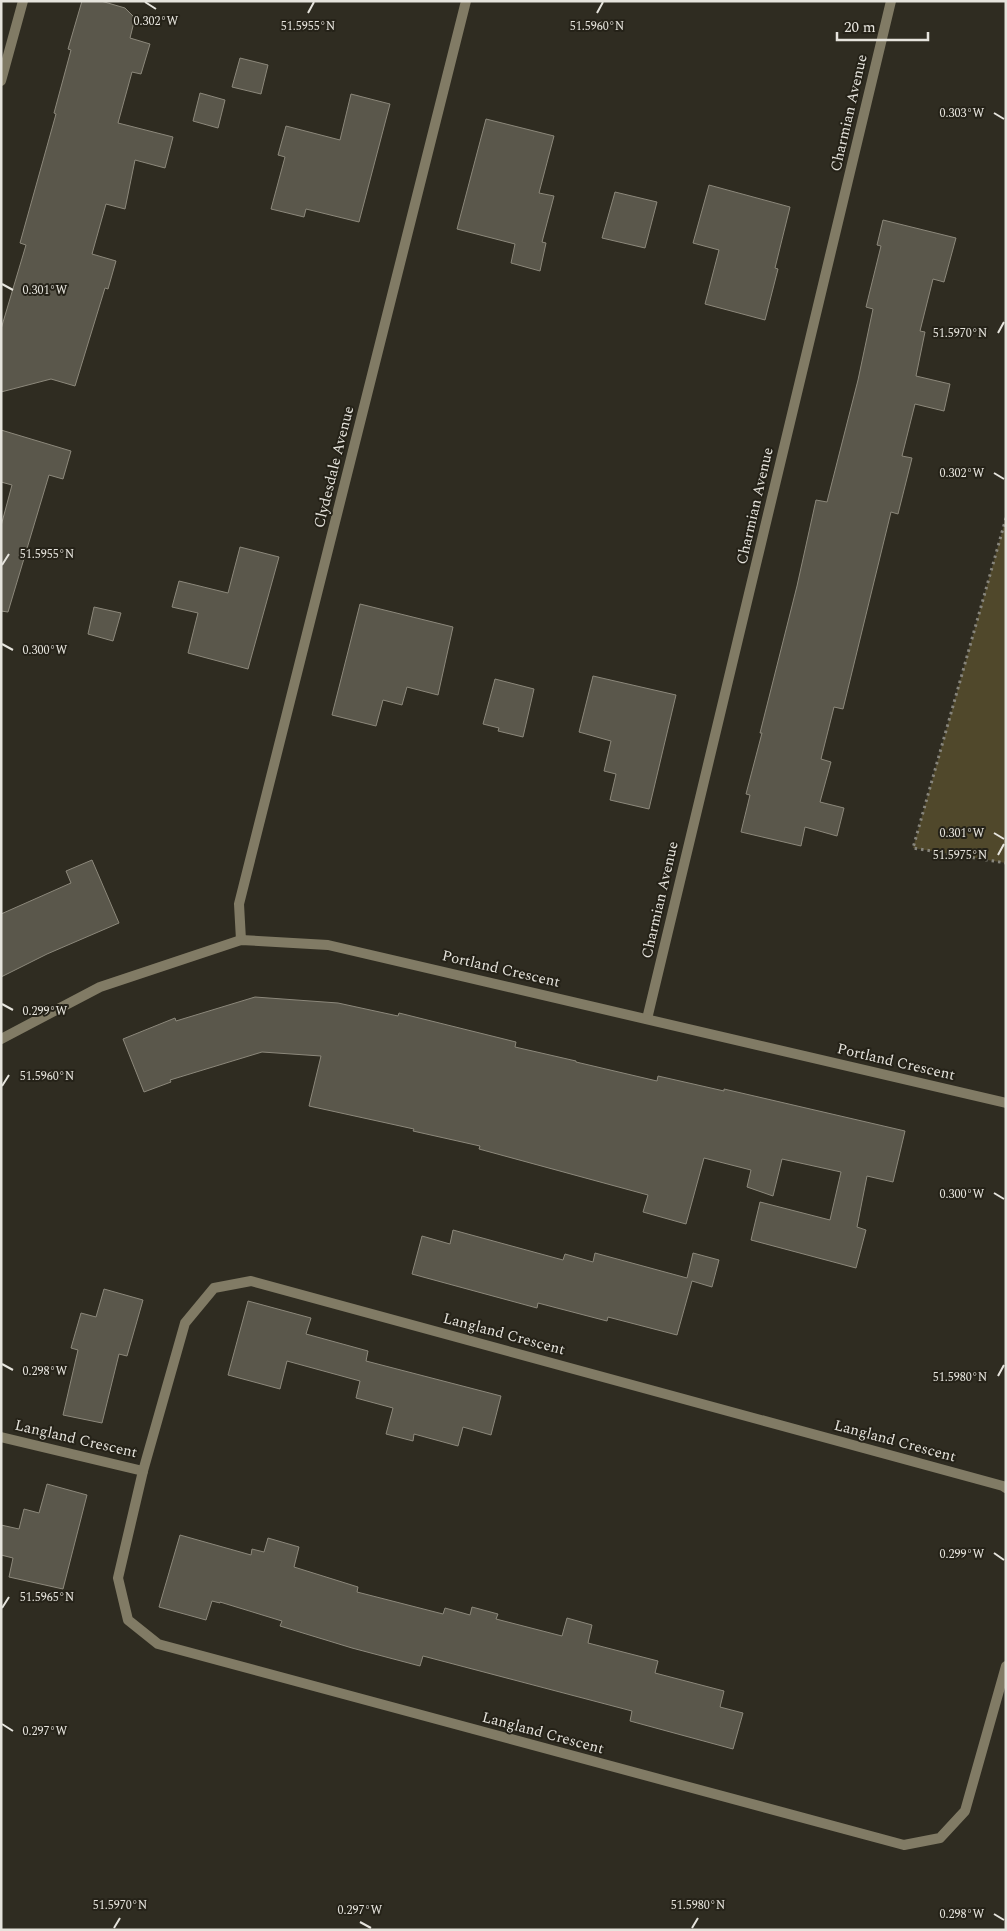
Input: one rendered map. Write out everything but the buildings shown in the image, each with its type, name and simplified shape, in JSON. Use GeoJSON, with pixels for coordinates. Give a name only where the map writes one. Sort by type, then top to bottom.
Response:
{"type":"FeatureCollection","features":[{"type":"Feature","properties":{"kind":"street"},"geometry":{"type":"LineString","coordinates":[[1,81],[23,1]]}},
{"type":"Feature","properties":{"kind":"street","name":"Clydesdale Avenue"},"geometry":{"type":"LineString","coordinates":[[241,940],[239,904],[466,1]]}},
{"type":"Feature","properties":{"kind":"street","name":"Charmian Avenue"},"geometry":{"type":"LineString","coordinates":[[647,1019],[891,1]]}},
{"type":"Feature","properties":{"kind":"street","name":"Portland Crescent"},"geometry":{"type":"LineString","coordinates":[[1,1039],[100,987],[241,940],[328,945],[1006,1103]]}},
{"type":"Feature","properties":{"kind":"street","name":"Langland Crescent"},"geometry":{"type":"LineString","coordinates":[[1006,1488],[251,1281],[214,1288],[186,1323],[144,1470],[118,1578],[128,1620],[158,1644],[904,1845],[940,1838],[965,1811],[1004,1680],[1006,1666]]}},
{"type":"Feature","properties":{"kind":"street","name":"Langland Crescent"},"geometry":{"type":"LineString","coordinates":[[1,1437],[144,1470]]}},
{"type":"Feature","properties":{"kind":"path"},"geometry":{"type":"LineString","coordinates":[[1006,518],[913,848],[1006,863]]}},
{"type":"Feature","properties":{"kind":"shaded area"},"geometry":{"type":"Polygon","coordinates":[[[1006,518],[1006,863],[913,848],[1006,518]]]}}]}
